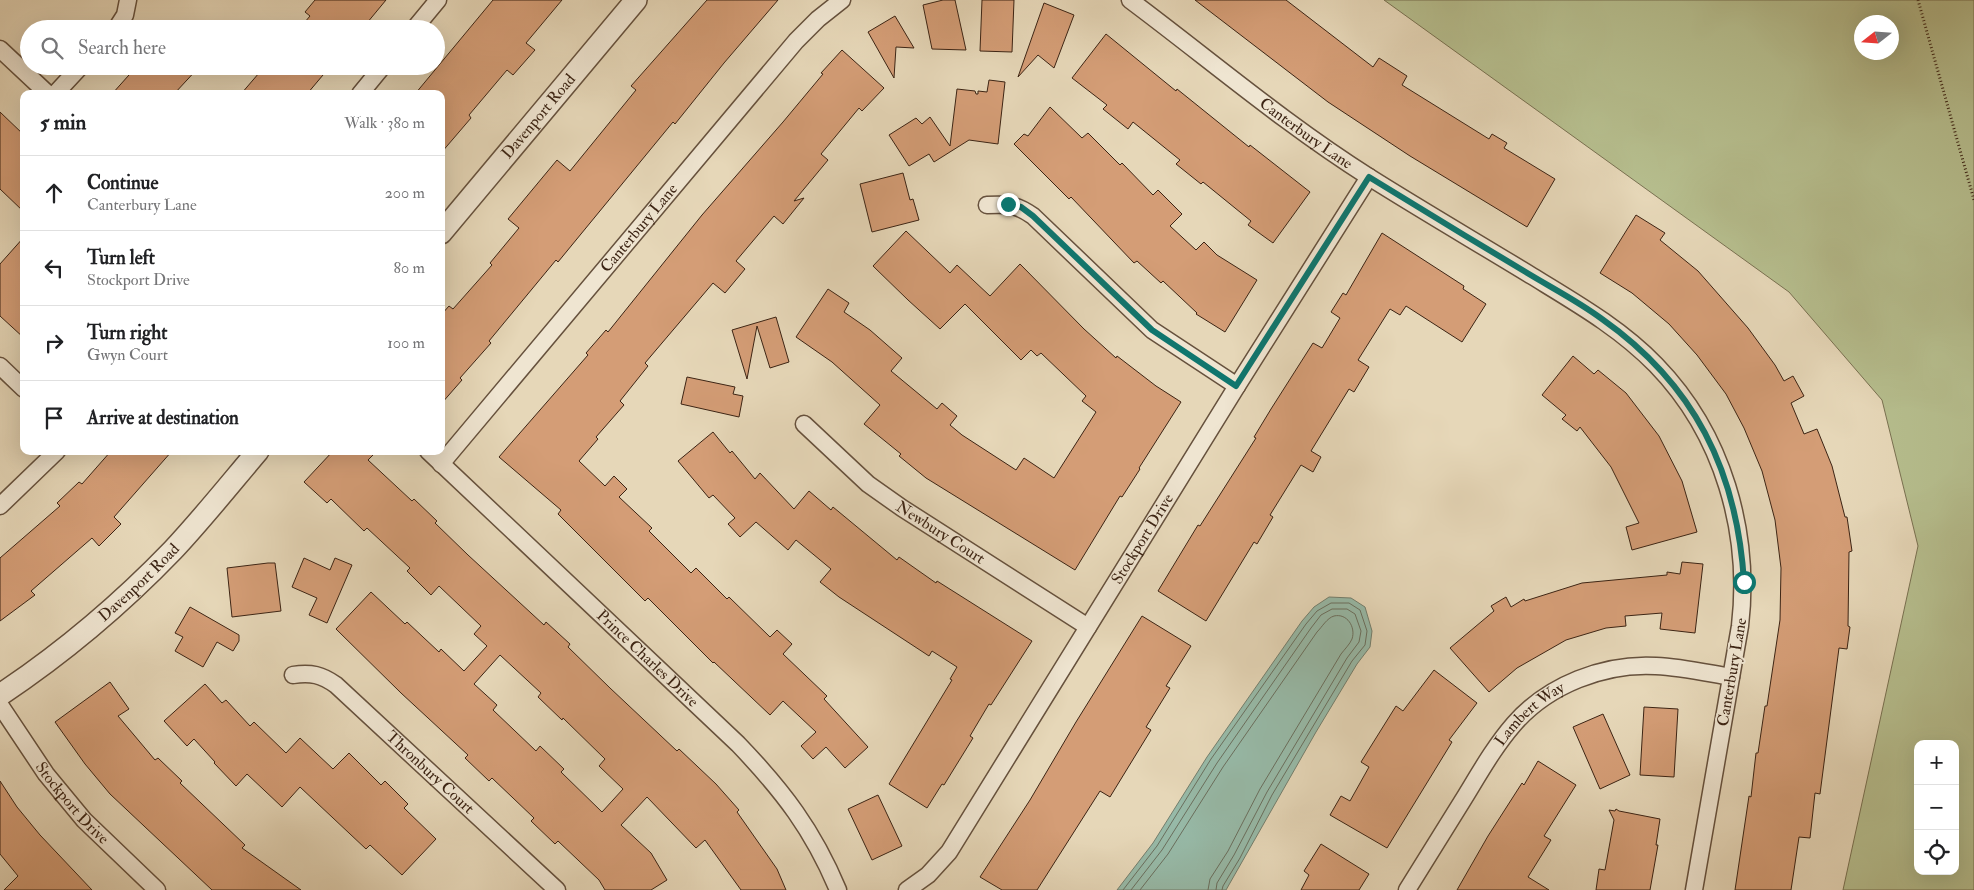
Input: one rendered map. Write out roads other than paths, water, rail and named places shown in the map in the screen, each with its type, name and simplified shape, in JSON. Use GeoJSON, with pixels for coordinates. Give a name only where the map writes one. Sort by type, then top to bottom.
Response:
{"type":"FeatureCollection","features":[{"type":"Feature","properties":{"kind":"street"},"geometry":{"type":"LineString","coordinates":[[122,20],[125,15],[128,0]]}},
{"type":"Feature","properties":{"kind":"street"},"geometry":{"type":"LineString","coordinates":[[421,20],[438,0]]}},
{"type":"Feature","properties":{"kind":"street","name":"Davenport Road"},"geometry":{"type":"LineString","coordinates":[[445,228],[636,0]]}},
{"type":"Feature","properties":{"kind":"street","name":"Canterbury Lane"},"geometry":{"type":"LineString","coordinates":[[441,464],[796,41],[818,19],[842,0]]}},
{"type":"Feature","properties":{"kind":"street","name":"Canterbury Lane"},"geometry":{"type":"LineString","coordinates":[[1130,0],[1302,132],[1369,177],[1601,318],[1656,365],[1695,415],[1717,456],[1732,499],[1737,521],[1744,590],[1740,626],[1694,890]]}},
{"type":"Feature","properties":{"kind":"street"},"geometry":{"type":"LineString","coordinates":[[0,49],[20,68]]}},
{"type":"Feature","properties":{"kind":"street"},"geometry":{"type":"LineString","coordinates":[[28,75],[44,90]]}},
{"type":"Feature","properties":{"kind":"street"},"geometry":{"type":"LineString","coordinates":[[59,90],[73,75]]}},
{"type":"Feature","properties":{"kind":"street"},"geometry":{"type":"LineString","coordinates":[[363,90],[376,75]]}},
{"type":"Feature","properties":{"kind":"street","name":"Stockport Drive"},"geometry":{"type":"LineString","coordinates":[[907,890],[928,875],[949,852],[1236,386],[1369,177]]}},
{"type":"Feature","properties":{"kind":"street"},"geometry":{"type":"LineString","coordinates":[[987,205],[1008,204],[1021,207],[1033,216],[1152,330],[1236,386]]}},
{"type":"Feature","properties":{"kind":"street"},"geometry":{"type":"LineString","coordinates":[[0,366],[20,385]]}},
{"type":"Feature","properties":{"kind":"street","name":"Newbury Court"},"geometry":{"type":"LineString","coordinates":[[804,424],[868,484],[896,504],[1088,627]]}},
{"type":"Feature","properties":{"kind":"street"},"geometry":{"type":"LineString","coordinates":[[0,506],[53,455]]}},
{"type":"Feature","properties":{"kind":"street","name":"Davenport Road"},"geometry":{"type":"LineString","coordinates":[[0,694],[78,638],[136,586],[194,527],[255,455]]}},
{"type":"Feature","properties":{"kind":"street","name":"Prince Charles Drive"},"geometry":{"type":"LineString","coordinates":[[432,455],[738,744],[760,767],[788,800],[809,830],[838,890]]}},
{"type":"Feature","properties":{"kind":"street","name":"Lambert Way"},"geometry":{"type":"LineString","coordinates":[[1407,890],[1489,757],[1514,724],[1552,692],[1584,677],[1604,671],[1641,666],[1657,666],[1731,677]]}},
{"type":"Feature","properties":{"kind":"street","name":"Thronbury Court"},"geometry":{"type":"LineString","coordinates":[[294,675],[313,674],[326,678],[336,685],[558,890]]}},
{"type":"Feature","properties":{"kind":"street","name":"Stockport Drive"},"geometry":{"type":"LineString","coordinates":[[0,705],[46,774],[84,820],[157,890]]}},
{"type":"Feature","properties":{"kind":"water"},"geometry":{"type":"Polygon","coordinates":[[[1329,597],[1351,598],[1365,607],[1372,631],[1370,647],[1357,664],[1316,732],[1226,890],[1117,890],[1153,843],[1207,757],[1302,621],[1314,607],[1329,597]]]}}]}
